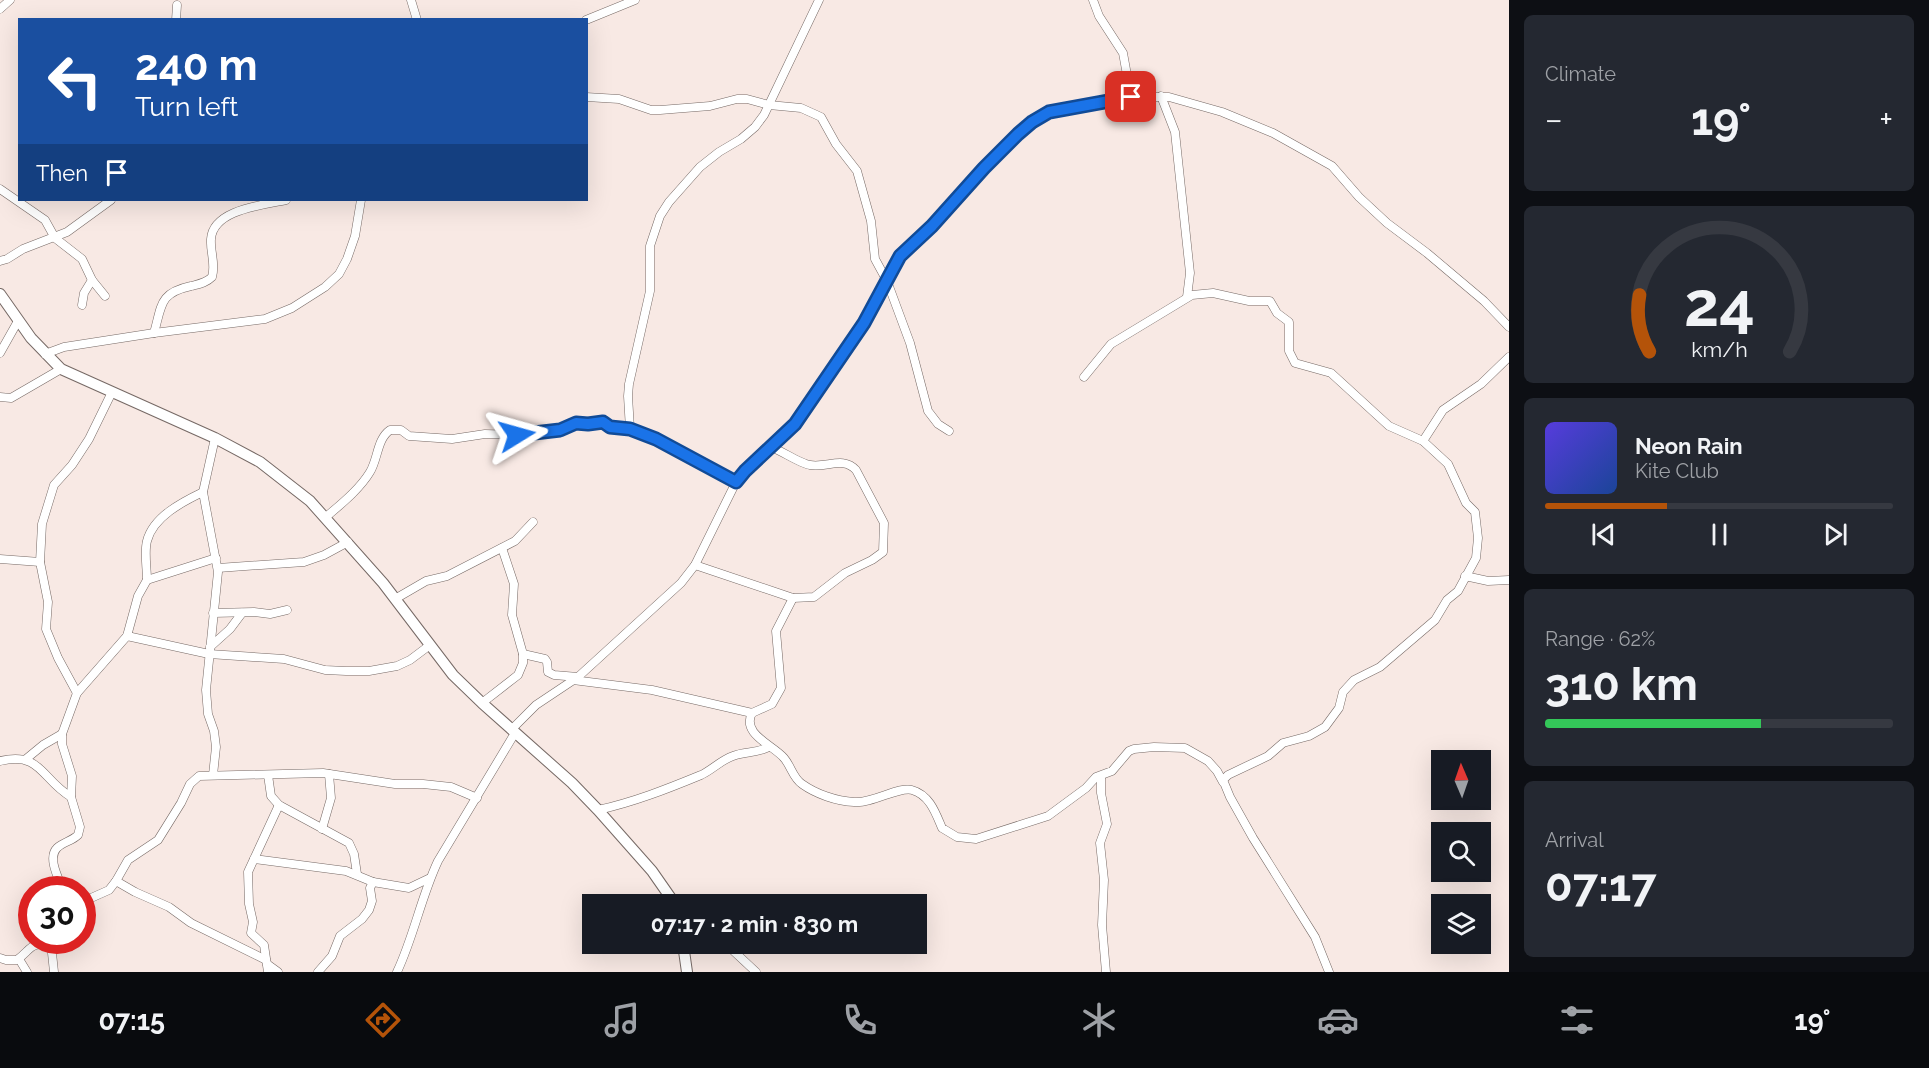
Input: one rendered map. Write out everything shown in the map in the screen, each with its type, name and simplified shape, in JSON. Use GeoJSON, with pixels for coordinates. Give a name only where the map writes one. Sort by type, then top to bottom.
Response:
{"type":"FeatureCollection","features":[{"type":"Feature","properties":{"kind":"street"},"geometry":{"type":"LineString","coordinates":[[0,9],[10,0]]}},
{"type":"Feature","properties":{"kind":"street"},"geometry":{"type":"LineString","coordinates":[[411,0],[416,18]]}},
{"type":"Feature","properties":{"kind":"street"},"geometry":{"type":"LineString","coordinates":[[588,19],[635,0]]}},
{"type":"Feature","properties":{"kind":"street"},"geometry":{"type":"LineString","coordinates":[[630,429],[629,384],[650,291],[650,246],[660,216],[669,202],[700,167],[755,127],[770,105],[819,0]]}},
{"type":"Feature","properties":{"kind":"street"},"geometry":{"type":"LineString","coordinates":[[1093,0],[1099,15],[1123,53],[1131,97]]}},
{"type":"Feature","properties":{"kind":"street"},"geometry":{"type":"LineString","coordinates":[[176,18],[177,5]]}},
{"type":"Feature","properties":{"kind":"street"},"geometry":{"type":"LineString","coordinates":[[1161,96],[1174,132],[1190,273],[1187,297]]}},
{"type":"Feature","properties":{"kind":"street"},"geometry":{"type":"LineString","coordinates":[[397,972],[414,930],[430,878],[452,835],[477,798],[513,732],[536,705],[575,678],[681,583],[695,565],[736,482],[795,424],[864,323],[900,256],[932,226],[984,168],[1032,122],[1044,114],[1057,109],[1131,97],[1161,96],[1222,111],[1273,133],[1332,166],[1359,197],[1387,223],[1484,301],[1509,327]]}},
{"type":"Feature","properties":{"kind":"street"},"geometry":{"type":"LineString","coordinates":[[588,97],[619,99],[651,110],[710,106],[742,99],[801,108],[821,117],[836,144],[853,164],[864,193],[871,221],[875,259],[887,281],[910,343],[928,411],[938,424],[949,430]]}},
{"type":"Feature","properties":{"kind":"street"},"geometry":{"type":"LineString","coordinates":[[0,189],[42,217],[55,238],[82,259],[92,280],[105,296]]}},
{"type":"Feature","properties":{"kind":"street"},"geometry":{"type":"LineString","coordinates":[[0,261],[74,228],[110,201]]}},
{"type":"Feature","properties":{"kind":"street"},"geometry":{"type":"LineString","coordinates":[[154,333],[167,295],[173,290],[204,283],[213,277],[211,237],[218,224],[239,210],[281,201]]}},
{"type":"Feature","properties":{"kind":"street"},"geometry":{"type":"LineString","coordinates":[[45,354],[64,347],[265,319],[292,309],[325,287],[339,274],[347,259],[358,225],[361,201]]}},
{"type":"Feature","properties":{"kind":"street"},"geometry":{"type":"LineString","coordinates":[[82,305],[84,292],[92,280]]}},
{"type":"Feature","properties":{"kind":"street"},"geometry":{"type":"LineString","coordinates":[[1084,376],[1112,345],[1187,297],[1213,293],[1249,301],[1272,302],[1278,313],[1289,322],[1288,351],[1295,363],[1331,373],[1393,429],[1423,441],[1448,464],[1464,500],[1475,512],[1478,538],[1476,558],[1458,591],[1447,600],[1428,627],[1380,667],[1358,678],[1344,690],[1339,708],[1325,727],[1309,736],[1283,743],[1268,756],[1228,775],[1223,782]]}},
{"type":"Feature","properties":{"kind":"street"},"geometry":{"type":"LineString","coordinates":[[0,294],[4,308],[61,369],[215,438],[260,462],[296,489],[326,517],[348,542],[453,675],[513,732],[572,783],[652,872],[668,894]]}},
{"type":"Feature","properties":{"kind":"street"},"geometry":{"type":"LineString","coordinates":[[0,353],[18,321]]}},
{"type":"Feature","properties":{"kind":"street"},"geometry":{"type":"LineString","coordinates":[[1423,441],[1443,411],[1481,384],[1509,357]]}},
{"type":"Feature","properties":{"kind":"street"},"geometry":{"type":"LineString","coordinates":[[0,397],[10,398],[61,369]]}},
{"type":"Feature","properties":{"kind":"street"},"geometry":{"type":"LineString","coordinates":[[77,693],[47,632],[48,602],[40,562],[42,524],[54,485],[72,465],[89,439],[112,392]]}},
{"type":"Feature","properties":{"kind":"street"},"geometry":{"type":"LineString","coordinates":[[326,517],[353,493],[368,475],[382,439],[390,430],[401,429],[409,436],[447,439],[485,434],[517,435],[560,430],[576,423],[603,422],[614,428],[630,429],[672,446],[736,482]]}},
{"type":"Feature","properties":{"kind":"street"},"geometry":{"type":"LineString","coordinates":[[213,775],[216,747],[206,697],[218,568],[203,492],[215,438]]}},
{"type":"Feature","properties":{"kind":"street"},"geometry":{"type":"LineString","coordinates":[[695,565],[793,598],[814,597],[844,573],[880,556],[883,552],[884,523],[856,470],[851,465],[836,462],[808,465],[771,447]]}},
{"type":"Feature","properties":{"kind":"street"},"geometry":{"type":"LineString","coordinates":[[58,876],[54,857],[57,848],[75,838],[79,832],[71,797],[72,776],[62,744],[62,734],[77,693],[127,636],[138,596],[147,580],[146,545],[150,535],[162,518],[186,500],[203,492]]}},
{"type":"Feature","properties":{"kind":"street"},"geometry":{"type":"LineString","coordinates":[[395,599],[426,581],[447,576],[502,548],[518,539],[533,522]]}},
{"type":"Feature","properties":{"kind":"street"},"geometry":{"type":"LineString","coordinates":[[218,568],[304,562],[324,555],[348,542]]}},
{"type":"Feature","properties":{"kind":"street"},"geometry":{"type":"LineString","coordinates":[[482,703],[518,675],[523,663],[523,654],[512,615],[514,584],[502,548]]}},
{"type":"Feature","properties":{"kind":"street"},"geometry":{"type":"LineString","coordinates":[[147,580],[216,558]]}},
{"type":"Feature","properties":{"kind":"street"},"geometry":{"type":"LineString","coordinates":[[0,559],[40,562]]}},
{"type":"Feature","properties":{"kind":"street"},"geometry":{"type":"LineString","coordinates":[[1465,576],[1488,581],[1509,580]]}},
{"type":"Feature","properties":{"kind":"street"},"geometry":{"type":"LineString","coordinates":[[523,654],[546,660],[547,670],[552,675],[652,690],[752,713],[772,704],[781,688],[775,636],[777,627],[793,598]]}},
{"type":"Feature","properties":{"kind":"street"},"geometry":{"type":"LineString","coordinates":[[213,613],[270,614],[287,610]]}},
{"type":"Feature","properties":{"kind":"street"},"geometry":{"type":"LineString","coordinates":[[209,651],[242,613]]}},
{"type":"Feature","properties":{"kind":"street"},"geometry":{"type":"LineString","coordinates":[[127,636],[209,651],[284,659],[325,670],[369,671],[397,666],[410,660],[430,645]]}},
{"type":"Feature","properties":{"kind":"street"},"geometry":{"type":"LineString","coordinates":[[752,713],[750,717],[756,736],[784,759],[800,783],[837,799],[866,802],[903,790],[912,790],[931,804],[942,828],[957,837],[969,839],[982,838],[1048,816],[1101,776],[1112,771],[1129,751],[1185,748],[1208,760],[1217,771],[1253,838],[1272,865],[1315,938],[1329,972]]}},
{"type":"Feature","properties":{"kind":"street"},"geometry":{"type":"LineString","coordinates":[[26,759],[43,745],[62,734]]}},
{"type":"Feature","properties":{"kind":"street"},"geometry":{"type":"LineString","coordinates":[[598,810],[635,801],[703,774],[733,756],[758,752],[769,747]]}},
{"type":"Feature","properties":{"kind":"street"},"geometry":{"type":"LineString","coordinates":[[0,761],[26,759],[34,763],[61,791],[71,797]]}},
{"type":"Feature","properties":{"kind":"street"},"geometry":{"type":"LineString","coordinates":[[96,896],[105,892],[116,881],[128,860],[158,840],[195,778],[213,775],[318,772],[395,784],[430,784],[451,787],[477,798]]}},
{"type":"Feature","properties":{"kind":"street"},"geometry":{"type":"LineString","coordinates":[[322,828],[331,798],[329,774]]}},
{"type":"Feature","properties":{"kind":"street"},"geometry":{"type":"LineString","coordinates":[[268,775],[272,796],[279,805],[349,843],[354,854],[357,874]]}},
{"type":"Feature","properties":{"kind":"street"},"geometry":{"type":"LineString","coordinates":[[1101,776],[1101,793],[1107,824],[1100,843],[1104,880],[1102,924],[1106,972]]}},
{"type":"Feature","properties":{"kind":"street"},"geometry":{"type":"LineString","coordinates":[[267,965],[264,945],[251,933],[253,920],[249,903],[248,875],[279,805]]}},
{"type":"Feature","properties":{"kind":"street"},"geometry":{"type":"LineString","coordinates":[[254,859],[330,868],[357,874],[373,882],[408,888],[417,886],[430,878]]}},
{"type":"Feature","properties":{"kind":"street"},"geometry":{"type":"LineString","coordinates":[[116,881],[169,907],[191,923],[278,972]]}},
{"type":"Feature","properties":{"kind":"street"},"geometry":{"type":"LineString","coordinates":[[318,972],[332,956],[340,936],[362,919],[369,910],[372,900],[370,888],[373,882]]}},
{"type":"Feature","properties":{"kind":"street"},"geometry":{"type":"LineString","coordinates":[[0,958],[12,961],[19,959],[24,954]]}},
{"type":"Feature","properties":{"kind":"street"},"geometry":{"type":"LineString","coordinates":[[52,954],[54,972]]}},
{"type":"Feature","properties":{"kind":"street"},"geometry":{"type":"LineString","coordinates":[[684,954],[687,972]]}},
{"type":"Feature","properties":{"kind":"street"},"geometry":{"type":"LineString","coordinates":[[737,954],[756,972]]}},
{"type":"Feature","properties":{"kind":"street"},"geometry":{"type":"LineString","coordinates":[[19,959],[27,972]]}},
{"type":"Feature","properties":{"kind":"route"},"geometry":{"type":"LineString","coordinates":[[517,435],[560,430],[576,423],[603,422],[610,427],[630,429],[672,446],[736,482],[795,424],[864,323],[900,256],[932,226],[1018,134],[1044,114],[1057,109],[1131,97]]}}]}
